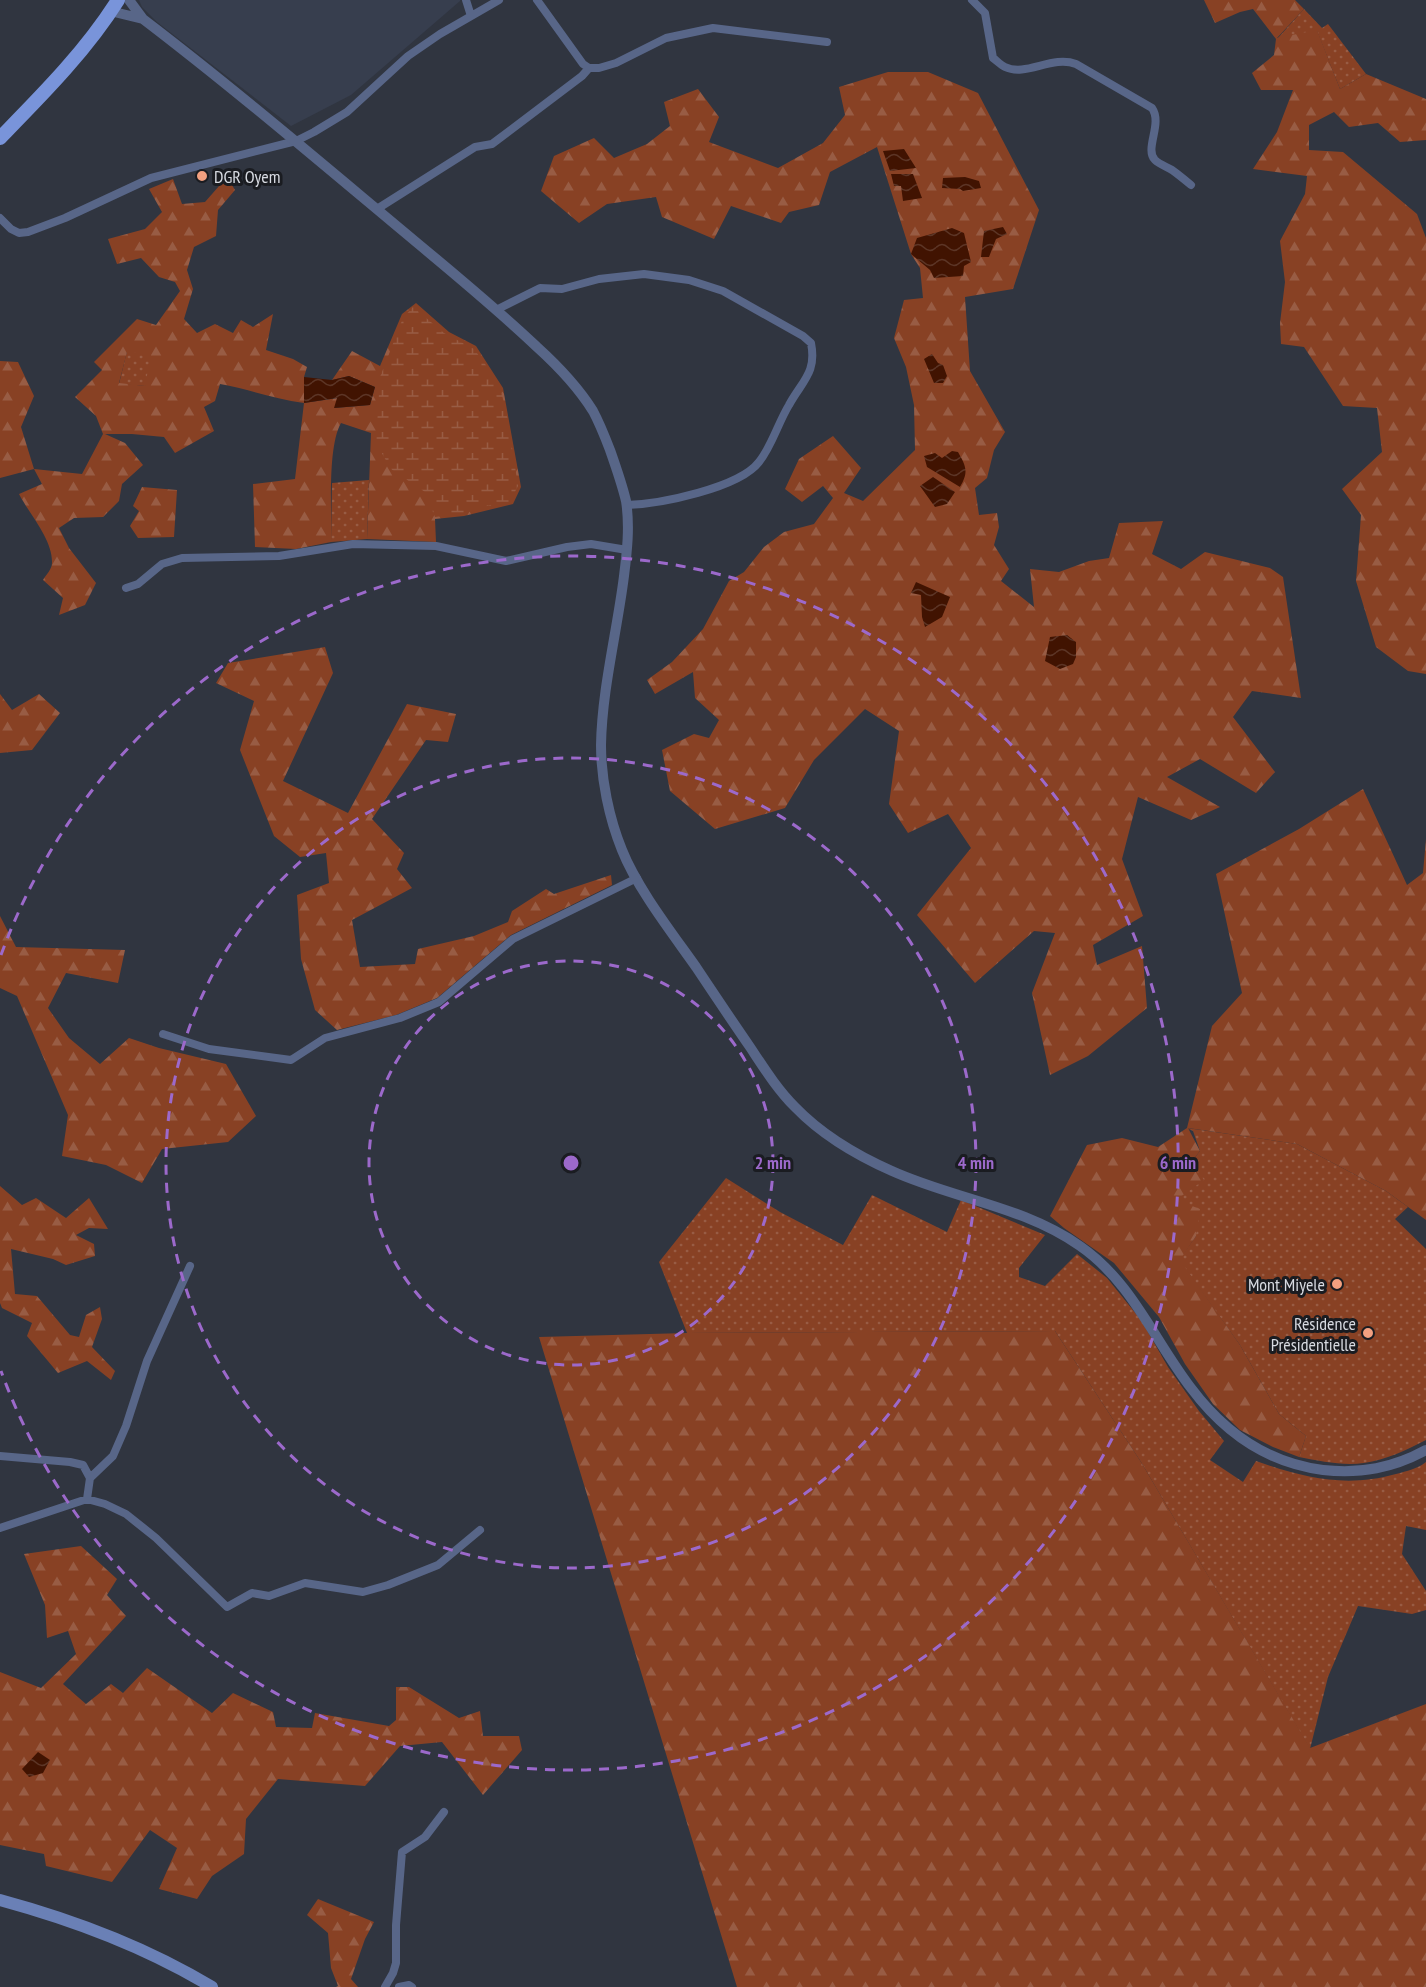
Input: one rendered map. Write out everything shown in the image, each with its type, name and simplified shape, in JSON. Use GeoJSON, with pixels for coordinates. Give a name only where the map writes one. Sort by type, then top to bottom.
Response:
{"type":"FeatureCollection","features":[{"type":"Feature","properties":{"kind":"main road"},"geometry":{"type":"LineString","coordinates":[[0,138],[56,80],[114,6]]}},
{"type":"Feature","properties":{"kind":"main road"},"geometry":{"type":"LineString","coordinates":[[0,1900],[87,1926],[176,1967],[212,1987]]}},
{"type":"Feature","properties":{"kind":"street"},"geometry":{"type":"LineString","coordinates":[[129,0],[143,18],[296,141],[498,309],[558,367],[593,411],[604,432],[627,505],[627,550],[618,623],[604,705],[601,746],[603,776],[620,847],[637,878],[776,1087],[821,1129],[886,1169],[1039,1222],[1085,1249],[1128,1293],[1189,1387],[1211,1412],[1251,1446],[1275,1458],[1312,1468],[1349,1473],[1404,1462],[1426,1450]]}},
{"type":"Feature","properties":{"kind":"street"},"geometry":{"type":"LineString","coordinates":[[466,0],[471,16]]}},
{"type":"Feature","properties":{"kind":"street"},"geometry":{"type":"LineString","coordinates":[[0,218],[11,229],[19,233],[28,232],[66,218],[151,178],[296,141],[346,112],[408,56],[499,0]]}},
{"type":"Feature","properties":{"kind":"street"},"geometry":{"type":"LineString","coordinates":[[537,0],[583,64],[589,68],[599,68],[616,63],[666,39],[713,28],[827,42]]}},
{"type":"Feature","properties":{"kind":"street"},"geometry":{"type":"LineString","coordinates":[[972,0],[985,13],[993,58],[1004,67],[1026,68],[1056,61],[1068,61],[1152,108],[1157,119],[1152,149],[1155,161],[1175,172],[1191,185]]}},
{"type":"Feature","properties":{"kind":"street"},"geometry":{"type":"LineString","coordinates":[[114,6],[143,18]]}},
{"type":"Feature","properties":{"kind":"street"},"geometry":{"type":"LineString","coordinates":[[377,209],[475,147],[492,144],[589,68]]}},
{"type":"Feature","properties":{"kind":"street"},"geometry":{"type":"LineString","coordinates":[[498,309],[540,288],[562,289],[599,279],[644,274],[689,280],[723,291],[812,343],[813,365],[788,405],[760,461],[753,469],[699,493],[648,504],[627,505]]}},
{"type":"Feature","properties":{"kind":"street"},"geometry":{"type":"LineString","coordinates":[[126,588],[138,584],[162,564],[182,558],[279,556],[353,544],[436,546],[506,561],[591,544],[627,550]]}},
{"type":"Feature","properties":{"kind":"street"},"geometry":{"type":"LineString","coordinates":[[163,1034],[209,1049],[291,1060],[325,1038],[400,1018],[439,1002],[513,939],[637,878]]}},
{"type":"Feature","properties":{"kind":"street"},"geometry":{"type":"LineString","coordinates":[[90,1478],[113,1456],[126,1426],[147,1361],[190,1266]]}},
{"type":"Feature","properties":{"kind":"street"},"geometry":{"type":"LineString","coordinates":[[0,1456],[83,1465],[90,1478],[87,1499]]}},
{"type":"Feature","properties":{"kind":"street"},"geometry":{"type":"LineString","coordinates":[[0,1528],[87,1499],[105,1504],[126,1514],[156,1538],[227,1607],[252,1593],[269,1596],[304,1583],[363,1592],[388,1585],[438,1565],[480,1530]]}},
{"type":"Feature","properties":{"kind":"street"},"geometry":{"type":"LineString","coordinates":[[385,1987],[396,1963],[396,1925],[402,1852],[425,1837],[444,1812]]}},
{"type":"Feature","properties":{"kind":"street"},"geometry":{"type":"LineString","coordinates":[[399,1987],[409,1985],[412,1987]]}},
{"type":"Feature","properties":{"kind":"shaded area"},"geometry":{"type":"Polygon","coordinates":[[[139,0],[460,1],[351,95],[291,126],[157,22],[142,7],[139,0]]]}},
{"type":"Feature","properties":{"kind":"green space"},"geometry":{"type":"Polygon","coordinates":[[[1204,0],[1295,0],[1304,9],[1277,38],[1317,30],[1340,89],[1366,74],[1426,99],[1426,140],[1400,142],[1378,123],[1349,127],[1334,112],[1309,125],[1309,150],[1343,152],[1417,214],[1426,238],[1426,674],[1408,671],[1376,647],[1356,581],[1361,515],[1342,489],[1382,452],[1377,408],[1343,406],[1304,347],[1281,344],[1280,323],[1285,282],[1280,241],[1305,194],[1307,176],[1253,169],[1277,132],[1293,90],[1261,90],[1252,73],[1274,55],[1276,39],[1253,9],[1215,23],[1204,0]]]}},
{"type":"Feature","properties":{"kind":"green space"},"geometry":{"type":"Polygon","coordinates":[[[1304,9],[1322,28],[1328,24],[1366,74],[1340,89],[1317,31],[1277,39],[1304,9]]]}},
{"type":"Feature","properties":{"kind":"green space"},"geometry":{"type":"Polygon","coordinates":[[[888,72],[928,72],[978,93],[1039,210],[1013,289],[965,297],[970,371],[1005,432],[994,450],[987,478],[975,488],[979,515],[997,513],[999,527],[994,545],[1009,569],[1001,581],[1034,607],[1030,569],[1059,572],[1089,561],[1109,558],[1119,523],[1163,521],[1152,554],[1181,569],[1205,552],[1270,568],[1283,577],[1301,698],[1252,691],[1233,717],[1275,772],[1256,793],[1200,759],[1167,777],[1220,807],[1191,820],[1138,797],[1122,859],[1143,916],[1093,945],[1097,965],[1142,946],[1147,1008],[1088,1056],[1050,1075],[1032,993],[1055,933],[1034,931],[975,983],[917,915],[971,848],[948,814],[908,833],[889,804],[899,731],[865,709],[814,760],[785,808],[715,829],[670,791],[662,750],[694,734],[709,738],[719,720],[695,698],[693,672],[655,694],[647,680],[672,662],[703,629],[729,581],[744,572],[764,547],[784,532],[814,524],[833,498],[823,486],[802,502],[785,489],[799,459],[833,436],[861,468],[844,493],[863,501],[915,450],[914,405],[906,367],[894,338],[904,300],[923,298],[920,268],[911,254],[877,147],[830,172],[819,205],[789,212],[781,223],[731,206],[714,239],[662,217],[656,197],[607,204],[579,223],[541,191],[554,156],[594,138],[614,158],[647,144],[670,126],[664,102],[698,89],[719,117],[709,142],[778,168],[823,143],[845,115],[839,87],[888,72]]]}},
{"type":"Feature","properties":{"kind":"green space"},"geometry":{"type":"Polygon","coordinates":[[[227,177],[235,190],[218,210],[216,236],[194,247],[187,270],[193,289],[184,319],[197,333],[215,324],[233,333],[241,320],[253,327],[273,314],[266,350],[293,359],[307,367],[304,377],[304,403],[220,384],[215,401],[204,407],[214,431],[175,453],[164,437],[105,434],[125,443],[143,465],[122,484],[119,501],[103,517],[74,518],[59,528],[69,548],[96,583],[85,605],[59,615],[63,598],[43,580],[52,565],[49,545],[19,494],[42,484],[34,469],[82,474],[103,434],[96,416],[75,397],[102,370],[94,362],[137,319],[156,325],[180,291],[175,282],[159,277],[141,258],[117,264],[108,239],[145,229],[162,212],[149,189],[173,179],[182,204],[205,202],[227,177]],[[127,352],[119,383],[145,386],[151,354],[127,352]]]}},
{"type":"Feature","properties":{"kind":"green space"},"geometry":{"type":"Polygon","coordinates":[[[416,303],[449,332],[476,346],[503,388],[521,487],[513,504],[464,516],[435,519],[436,542],[367,539],[371,433],[341,423],[332,464],[331,542],[296,549],[255,547],[253,484],[295,479],[304,403],[338,398],[335,408],[370,405],[375,387],[349,376],[332,380],[352,351],[380,366],[402,314],[416,303]]]}},
{"type":"Feature","properties":{"kind":"green space"},"geometry":{"type":"Polygon","coordinates":[[[413,307],[444,333],[474,349],[499,383],[507,415],[518,486],[509,503],[435,517],[425,492],[391,469],[376,443],[380,377],[403,318],[413,307]]]}},
{"type":"Feature","properties":{"kind":"green space"},"geometry":{"type":"Polygon","coordinates":[[[165,337],[175,353],[168,365],[145,386],[119,384],[127,351],[165,337]]]}},
{"type":"Feature","properties":{"kind":"green space"},"geometry":{"type":"Polygon","coordinates":[[[0,361],[18,362],[34,396],[21,427],[34,469],[0,478],[0,361]]]}},
{"type":"Feature","properties":{"kind":"green space"},"geometry":{"type":"Polygon","coordinates":[[[369,480],[367,539],[331,542],[332,483],[369,480]]]}},
{"type":"Feature","properties":{"kind":"green space"},"geometry":{"type":"Polygon","coordinates":[[[142,487],[177,490],[174,537],[138,538],[130,526],[139,511],[133,506],[142,487]]]}},
{"type":"Feature","properties":{"kind":"green space"},"geometry":{"type":"Polygon","coordinates":[[[325,647],[333,673],[283,781],[348,813],[407,704],[456,714],[448,742],[426,740],[372,819],[404,853],[397,869],[412,888],[352,920],[360,967],[415,964],[418,949],[474,936],[508,922],[512,911],[546,889],[554,894],[611,875],[612,885],[511,935],[437,998],[396,1015],[337,1030],[315,1010],[301,959],[297,895],[329,883],[326,853],[300,857],[274,836],[240,750],[254,701],[216,683],[228,663],[325,647]]]}},
{"type":"Feature","properties":{"kind":"green space"},"geometry":{"type":"Polygon","coordinates":[[[0,694],[12,710],[39,694],[60,713],[32,750],[0,753],[0,694]]]}},
{"type":"Feature","properties":{"kind":"green space"},"geometry":{"type":"Polygon","coordinates":[[[1363,789],[1407,885],[1423,873],[1426,839],[1426,1220],[1386,1191],[1297,1144],[1188,1128],[1200,1151],[1188,1166],[1200,1174],[1204,1180],[1176,1200],[1200,1209],[1196,1236],[1180,1260],[1240,1345],[1279,1414],[1306,1436],[1299,1457],[1240,1430],[1213,1404],[1185,1364],[1159,1317],[1114,1263],[1050,1216],[1087,1145],[1122,1138],[1158,1147],[1187,1128],[1212,1026],[1242,993],[1216,874],[1299,829],[1363,789]]]}},
{"type":"Feature","properties":{"kind":"green space"},"geometry":{"type":"Polygon","coordinates":[[[0,916],[16,947],[125,950],[118,983],[66,973],[48,1008],[69,1038],[100,1064],[129,1038],[159,1048],[226,1064],[256,1116],[228,1142],[162,1149],[142,1183],[106,1165],[62,1156],[68,1115],[17,996],[0,988],[0,916]]]}},
{"type":"Feature","properties":{"kind":"green space"},"geometry":{"type":"Polygon","coordinates":[[[1187,1128],[1297,1144],[1386,1191],[1408,1207],[1395,1219],[1426,1249],[1426,1440],[1372,1462],[1340,1463],[1299,1457],[1306,1436],[1279,1414],[1240,1345],[1179,1260],[1196,1236],[1175,1200],[1203,1180],[1188,1166],[1200,1151],[1193,1131],[1187,1128]]]}},
{"type":"Feature","properties":{"kind":"green space"},"geometry":{"type":"Polygon","coordinates":[[[726,1178],[780,1212],[843,1245],[872,1195],[947,1232],[961,1200],[1045,1235],[1019,1268],[1019,1277],[1045,1286],[1077,1254],[1107,1278],[1141,1320],[1168,1367],[1199,1411],[1224,1441],[1210,1460],[1243,1482],[1256,1461],[1308,1476],[1342,1481],[1396,1474],[1412,1470],[1426,1462],[1426,1530],[1406,1526],[1402,1554],[1426,1591],[1426,1610],[1412,1614],[1358,1606],[1328,1677],[1310,1749],[1141,1462],[1055,1331],[687,1333],[659,1262],[726,1178]]]}},
{"type":"Feature","properties":{"kind":"green space"},"geometry":{"type":"Polygon","coordinates":[[[0,1186],[22,1205],[36,1198],[66,1218],[89,1198],[108,1229],[89,1228],[76,1235],[94,1244],[95,1256],[66,1265],[53,1259],[11,1249],[15,1294],[37,1296],[70,1335],[79,1337],[86,1315],[100,1307],[102,1319],[92,1347],[115,1371],[111,1380],[87,1361],[58,1373],[27,1336],[32,1323],[2,1308],[0,1303],[0,1186]]]}},
{"type":"Feature","properties":{"kind":"green space"},"geometry":{"type":"Polygon","coordinates":[[[1055,1331],[1141,1462],[1310,1748],[1426,1704],[1426,1987],[737,1987],[539,1337],[687,1333],[1055,1331]]]}},
{"type":"Feature","properties":{"kind":"green space"},"geometry":{"type":"Polygon","coordinates":[[[81,1546],[117,1579],[107,1595],[126,1616],[63,1684],[86,1704],[111,1684],[123,1693],[147,1668],[212,1713],[233,1693],[273,1712],[276,1727],[312,1728],[315,1713],[389,1726],[396,1720],[396,1687],[409,1687],[459,1718],[480,1711],[483,1736],[519,1736],[522,1750],[483,1795],[442,1742],[400,1746],[365,1786],[278,1779],[246,1819],[244,1854],[212,1876],[197,1899],[159,1889],[177,1848],[150,1830],[112,1882],[46,1866],[44,1854],[0,1845],[0,1672],[41,1688],[76,1654],[68,1631],[47,1638],[45,1605],[24,1554],[81,1546]]]}},
{"type":"Feature","properties":{"kind":"green space"},"geometry":{"type":"Polygon","coordinates":[[[318,1899],[374,1922],[365,1939],[351,1979],[358,1987],[336,1987],[338,1986],[331,1968],[328,1933],[307,1915],[318,1899]]]}},
{"type":"Feature","properties":{"kind":"water"},"geometry":{"type":"Polygon","coordinates":[[[904,149],[916,168],[890,171],[883,151],[904,149]]]}},
{"type":"Feature","properties":{"kind":"water"},"geometry":{"type":"Polygon","coordinates":[[[891,174],[913,174],[922,198],[903,201],[901,186],[894,186],[891,174]]]}},
{"type":"Feature","properties":{"kind":"water"},"geometry":{"type":"Polygon","coordinates":[[[965,177],[979,181],[981,188],[963,191],[942,188],[943,178],[965,177]]]}},
{"type":"Feature","properties":{"kind":"water"},"geometry":{"type":"Polygon","coordinates":[[[1003,227],[1007,234],[996,239],[989,257],[981,257],[984,231],[1003,227]]]}},
{"type":"Feature","properties":{"kind":"water"},"geometry":{"type":"Polygon","coordinates":[[[952,228],[964,233],[971,262],[964,266],[963,276],[934,278],[930,270],[911,254],[917,238],[952,228]]]}},
{"type":"Feature","properties":{"kind":"water"},"geometry":{"type":"Polygon","coordinates":[[[932,354],[938,363],[943,365],[947,376],[943,383],[934,383],[924,359],[932,354]]]}},
{"type":"Feature","properties":{"kind":"water"},"geometry":{"type":"Polygon","coordinates":[[[349,376],[375,387],[370,405],[334,408],[337,398],[304,403],[304,377],[332,380],[349,376]]]}},
{"type":"Feature","properties":{"kind":"water"},"geometry":{"type":"Polygon","coordinates":[[[952,451],[958,452],[965,465],[965,477],[960,487],[927,467],[924,456],[935,453],[942,458],[952,451]]]}},
{"type":"Feature","properties":{"kind":"water"},"geometry":{"type":"Polygon","coordinates":[[[933,477],[955,492],[947,504],[935,507],[920,486],[933,477]]]}},
{"type":"Feature","properties":{"kind":"water"},"geometry":{"type":"Polygon","coordinates":[[[916,582],[950,597],[942,617],[925,627],[921,595],[911,593],[916,582]]]}},
{"type":"Feature","properties":{"kind":"water"},"geometry":{"type":"Polygon","coordinates":[[[1067,635],[1076,642],[1076,657],[1073,664],[1060,669],[1045,661],[1050,637],[1067,635]]]}},
{"type":"Feature","properties":{"kind":"water"},"geometry":{"type":"Polygon","coordinates":[[[38,1752],[50,1760],[43,1773],[29,1777],[22,1769],[38,1752]]]}},
{"type":"Feature","properties":{"kind":"place","name":"DGR Oyem"},"geometry":{"type":"Point","coordinates":[202,176]}},
{"type":"Feature","properties":{"kind":"place","name":"Mont Miyele"},"geometry":{"type":"Point","coordinates":[1337,1284]}},
{"type":"Feature","properties":{"kind":"place","name":"Résidence Présidentielle"},"geometry":{"type":"Point","coordinates":[1368,1333]}}]}
